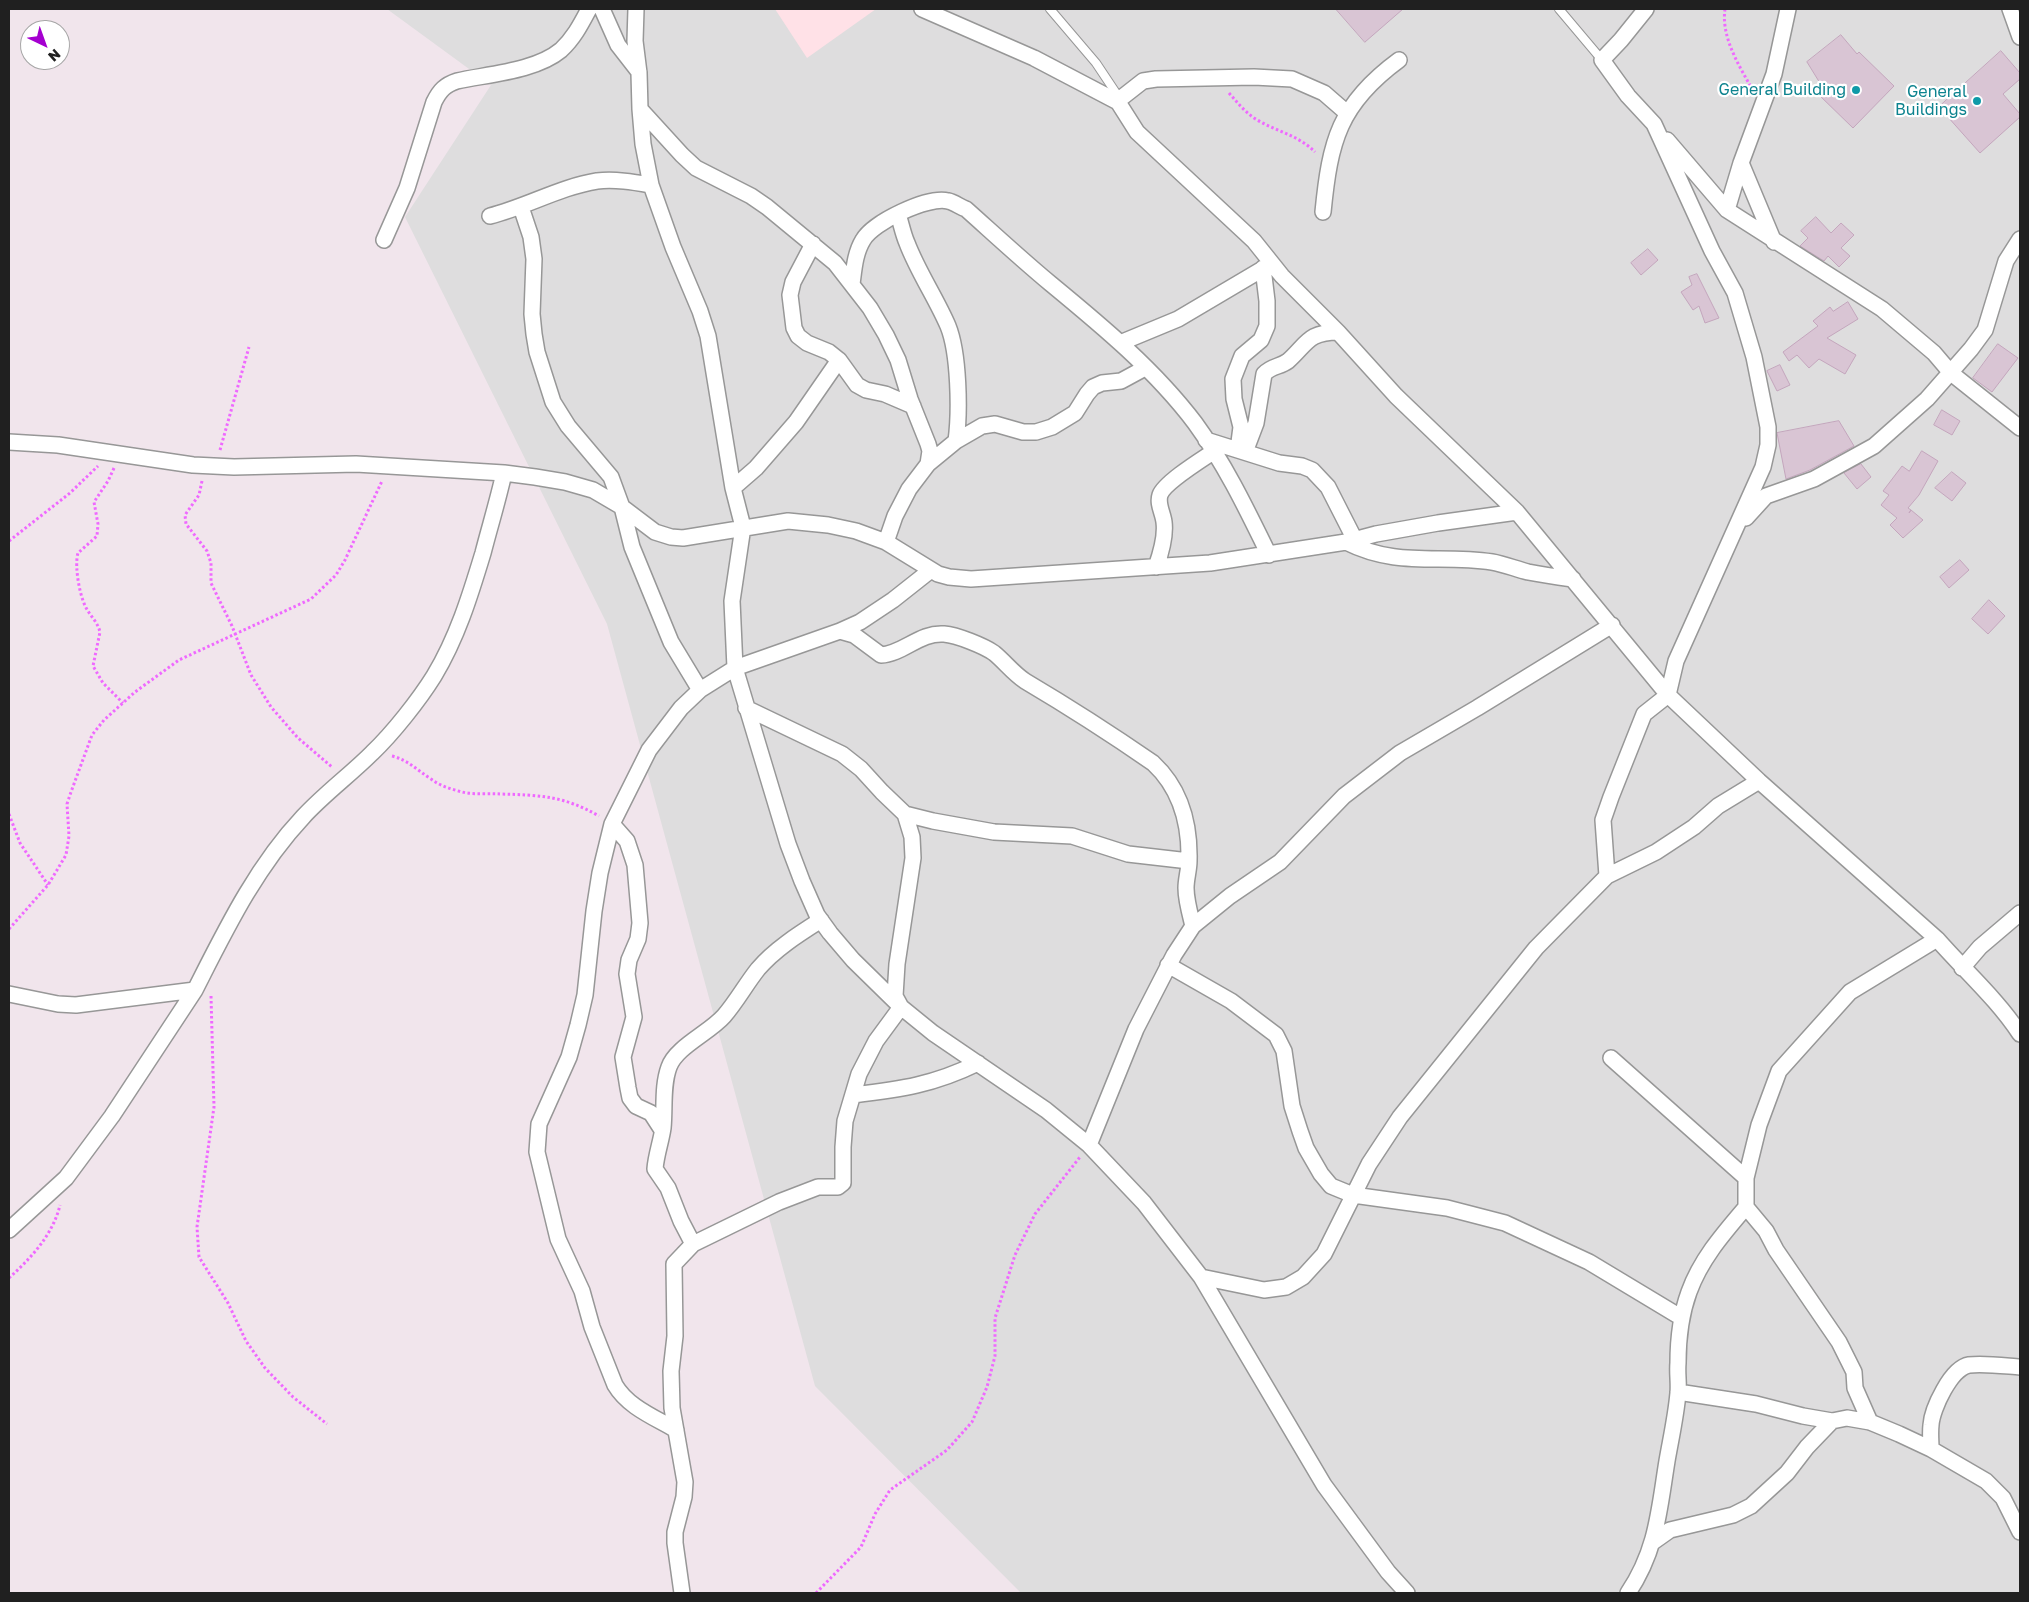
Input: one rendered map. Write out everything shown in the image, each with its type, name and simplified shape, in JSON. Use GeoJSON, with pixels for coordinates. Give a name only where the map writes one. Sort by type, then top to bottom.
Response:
{"type":"FeatureCollection","features":[{"type":"Feature","properties":{"kind":"street"},"geometry":{"type":"LineString","coordinates":[[384,240],[407,188],[434,102],[439,92],[448,84],[520,68],[543,60],[560,51],[580,28],[589,9]]}},
{"type":"Feature","properties":{"kind":"street"},"geometry":{"type":"LineString","coordinates":[[602,9],[618,45],[639,73]]}},
{"type":"Feature","properties":{"kind":"street"},"geometry":{"type":"LineString","coordinates":[[636,9],[635,42],[639,73],[640,109],[651,185],[708,336],[733,488],[743,527],[732,601],[735,668],[788,844],[802,881],[821,920],[853,960],[901,1007],[933,1033],[1046,1110],[1089,1145],[1144,1202],[1201,1277],[1324,1485],[1399,1592]]}},
{"type":"Feature","properties":{"kind":"street"},"geometry":{"type":"LineString","coordinates":[[922,9],[1034,58],[1118,102],[1137,132],[1254,241],[1267,266],[1338,332],[1396,396],[1517,512],[1668,695],[1759,781],[1937,939],[1990,996],[2020,1034]]}},
{"type":"Feature","properties":{"kind":"street"},"geometry":{"type":"LineString","coordinates":[[1646,9],[1602,60],[1628,96],[1727,210],[1774,242],[1836,278],[1882,309],[1934,353],[1951,373],[2020,428]]}},
{"type":"Feature","properties":{"kind":"street"},"geometry":{"type":"LineString","coordinates":[[1727,210],[1741,163],[1778,59],[1788,9]]}},
{"type":"Feature","properties":{"kind":"street"},"geometry":{"type":"LineString","coordinates":[[2010,9],[2020,37]]}},
{"type":"Feature","properties":{"kind":"street"},"geometry":{"type":"LineString","coordinates":[[1323,212],[1328,169],[1338,130],[1346,113],[1370,84],[1399,60]]}},
{"type":"Feature","properties":{"kind":"street"},"geometry":{"type":"LineString","coordinates":[[1120,100],[1144,81],[1254,76],[1292,79],[1324,93],[1346,113]]}},
{"type":"Feature","properties":{"kind":"street"},"geometry":{"type":"LineString","coordinates":[[640,109],[696,168],[751,196],[835,263],[870,308],[898,360],[928,444],[930,452],[928,464]]}},
{"type":"Feature","properties":{"kind":"street"},"geometry":{"type":"LineString","coordinates":[[1607,876],[1603,820],[1611,797],[1644,714],[1668,695],[1676,661],[1739,525],[1763,467],[1768,445],[1768,427],[1754,357],[1735,293],[1712,251],[1654,124]]}},
{"type":"Feature","properties":{"kind":"street"},"geometry":{"type":"LineString","coordinates":[[1741,163],[1774,242]]}},
{"type":"Feature","properties":{"kind":"street"},"geometry":{"type":"LineString","coordinates":[[490,216],[521,208],[573,187],[597,181],[617,180],[651,185]]}},
{"type":"Feature","properties":{"kind":"street"},"geometry":{"type":"LineString","coordinates":[[852,284],[857,254],[863,239],[874,227],[898,214],[932,201],[948,200],[966,209],[1120,343],[1185,411],[1210,446],[1239,494],[1269,555]]}},
{"type":"Feature","properties":{"kind":"street"},"geometry":{"type":"LineString","coordinates":[[521,208],[531,237],[534,260],[532,314],[534,334],[553,402],[568,426],[611,478],[622,507],[632,548],[671,642],[700,690]]}},
{"type":"Feature","properties":{"kind":"street"},"geometry":{"type":"LineString","coordinates":[[898,214],[907,243],[948,328],[953,346],[959,422],[956,441]]}},
{"type":"Feature","properties":{"kind":"street"},"geometry":{"type":"LineString","coordinates":[[1739,525],[1766,496],[1814,479],[1874,446],[1909,416],[1951,373],[1979,340],[1985,330],[2006,261],[2020,239]]}},
{"type":"Feature","properties":{"kind":"street"},"geometry":{"type":"LineString","coordinates":[[813,244],[793,282],[790,295],[794,328],[798,336],[807,343],[829,352],[839,360],[857,385],[866,390],[885,394],[913,406]]}},
{"type":"Feature","properties":{"kind":"street"},"geometry":{"type":"LineString","coordinates":[[1120,343],[1178,319],[1267,266]]}},
{"type":"Feature","properties":{"kind":"street"},"geometry":{"type":"LineString","coordinates":[[1242,451],[1241,427],[1234,399],[1233,379],[1242,356],[1261,340],[1267,326],[1267,266]]}},
{"type":"Feature","properties":{"kind":"street"},"geometry":{"type":"LineString","coordinates":[[1242,451],[1256,423],[1261,380],[1264,374],[1268,370],[1287,361],[1308,340],[1327,332],[1338,332]]}},
{"type":"Feature","properties":{"kind":"street"},"geometry":{"type":"LineString","coordinates":[[733,488],[756,468],[796,422],[839,360]]}},
{"type":"Feature","properties":{"kind":"street"},"geometry":{"type":"LineString","coordinates":[[886,542],[908,489],[928,464],[956,441],[982,426],[995,424],[1023,432],[1036,432],[1052,428],[1075,414],[1093,387],[1102,383],[1121,381],[1145,368]]}},
{"type":"Feature","properties":{"kind":"street"},"geometry":{"type":"LineString","coordinates":[[9,442],[58,445],[209,466],[356,464],[504,473],[565,482],[593,490],[622,507],[655,532],[671,537],[683,538],[788,521],[828,525],[856,531],[886,542],[931,570],[949,577],[971,579],[1194,565],[1269,555],[1438,523],[1517,512]]}},
{"type":"Feature","properties":{"kind":"street"},"geometry":{"type":"LineString","coordinates":[[1210,446],[1242,451],[1279,463],[1302,466],[1312,470],[1328,487],[1346,518],[1350,541],[1365,551],[1384,556],[1409,559],[1492,562],[1527,572],[1573,579]]}},
{"type":"Feature","properties":{"kind":"street"},"geometry":{"type":"LineString","coordinates":[[1156,567],[1164,539],[1164,522],[1159,503],[1162,491],[1210,446]]}},
{"type":"Feature","properties":{"kind":"street"},"geometry":{"type":"LineString","coordinates":[[9,1230],[66,1178],[112,1116],[195,990],[231,918],[251,885],[303,817],[373,752],[434,676],[457,632],[472,592],[504,473]]}},
{"type":"Feature","properties":{"kind":"street"},"geometry":{"type":"LineString","coordinates":[[676,1430],[640,1410],[620,1393],[615,1385],[592,1327],[582,1291],[558,1239],[537,1152],[539,1124],[569,1057],[578,1025],[584,995],[595,902],[612,824],[649,750],[680,708],[700,690],[735,668],[840,631],[875,613],[931,570]]}},
{"type":"Feature","properties":{"kind":"street"},"geometry":{"type":"LineString","coordinates":[[1089,1145],[1136,1028],[1168,965],[1193,926],[1222,901],[1280,862],[1344,796],[1400,753],[1612,625]]}},
{"type":"Feature","properties":{"kind":"street"},"geometry":{"type":"LineString","coordinates":[[840,631],[854,635],[881,655],[888,655],[926,636],[938,634],[947,634],[986,649],[1024,680],[1062,702],[1153,763],[1166,775],[1181,803],[1186,820],[1189,861],[1186,890],[1193,926]]}},
{"type":"Feature","properties":{"kind":"street"},"geometry":{"type":"LineString","coordinates":[[746,708],[842,754],[861,769],[905,814],[912,837],[913,858],[897,964],[895,996],[901,1007]]}},
{"type":"Feature","properties":{"kind":"street"},"geometry":{"type":"LineString","coordinates":[[1201,1277],[1264,1290],[1286,1288],[1294,1283],[1324,1254],[1353,1195],[1382,1144],[1417,1097],[1536,948],[1607,876],[1656,852],[1694,827],[1718,806],[1759,781]]}},
{"type":"Feature","properties":{"kind":"street"},"geometry":{"type":"LineString","coordinates":[[905,814],[994,832],[1072,836],[1128,854],[1189,861]]}},
{"type":"Feature","properties":{"kind":"street"},"geometry":{"type":"LineString","coordinates":[[612,824],[626,841],[635,865],[640,923],[638,939],[629,960],[627,974],[634,1017],[623,1057],[628,1088],[630,1098],[636,1106],[651,1113],[662,1130]]}},
{"type":"Feature","properties":{"kind":"street"},"geometry":{"type":"LineString","coordinates":[[1962,968],[1980,947],[2020,913]]}},
{"type":"Feature","properties":{"kind":"street"},"geometry":{"type":"LineString","coordinates":[[693,1244],[680,1221],[668,1188],[655,1170],[662,1130],[666,1078],[673,1059],[724,1016],[766,960],[788,942],[821,920]]}},
{"type":"Feature","properties":{"kind":"street"},"geometry":{"type":"LineString","coordinates":[[1870,1422],[1855,1388],[1854,1372],[1839,1342],[1776,1250],[1766,1231],[1746,1207],[1746,1178],[1759,1125],[1779,1071],[1850,992],[1937,939]]}},
{"type":"Feature","properties":{"kind":"street"},"geometry":{"type":"LineString","coordinates":[[1168,965],[1231,1000],[1276,1036],[1284,1051],[1292,1106],[1306,1148],[1321,1174],[1331,1186],[1353,1195],[1447,1208],[1505,1223],[1589,1262],[1682,1318]]}},
{"type":"Feature","properties":{"kind":"street"},"geometry":{"type":"LineString","coordinates":[[9,994],[51,1003],[76,1005],[195,990]]}},
{"type":"Feature","properties":{"kind":"street"},"geometry":{"type":"LineString","coordinates":[[682,1593],[674,1543],[684,1498],[685,1482],[671,1391],[675,1336],[673,1270],[675,1261],[693,1244],[786,1199],[825,1185],[838,1187],[842,1185],[844,1181],[843,1147],[845,1121],[859,1074],[869,1051],[901,1007]]}},
{"type":"Feature","properties":{"kind":"street"},"geometry":{"type":"LineString","coordinates":[[1611,1058],[1746,1178]]}},
{"type":"Feature","properties":{"kind":"street"},"geometry":{"type":"LineString","coordinates":[[853,1095],[929,1084],[978,1064]]}},
{"type":"Feature","properties":{"kind":"street"},"geometry":{"type":"LineString","coordinates":[[1628,1593],[1639,1576],[1653,1542],[1678,1392],[1678,1361],[1682,1318],[1689,1293],[1700,1268],[1715,1243],[1746,1207]]}},
{"type":"Feature","properties":{"kind":"street"},"geometry":{"type":"LineString","coordinates":[[1931,1449],[1930,1424],[1934,1409],[1940,1395],[1958,1371],[1969,1365],[2020,1367]]}},
{"type":"Feature","properties":{"kind":"street"},"geometry":{"type":"LineString","coordinates":[[1678,1392],[1756,1404],[1832,1421],[1846,1418],[1870,1422],[1931,1449],[1986,1481],[2003,1498],[2020,1529]]}},
{"type":"Feature","properties":{"kind":"street"},"geometry":{"type":"LineString","coordinates":[[1653,1542],[1670,1530],[1733,1515],[1751,1506],[1787,1473],[1807,1447],[1832,1421]]}},
{"type":"Feature","properties":{"kind":"lane"},"geometry":{"type":"LineString","coordinates":[[1050,9],[1092,57],[1120,100]]}},
{"type":"Feature","properties":{"kind":"lane"},"geometry":{"type":"LineString","coordinates":[[1560,9],[1602,60]]}},
{"type":"Feature","properties":{"kind":"path"},"geometry":{"type":"LineString","coordinates":[[1725,9],[1724,25],[1729,41],[1761,108]]}},
{"type":"Feature","properties":{"kind":"path"},"geometry":{"type":"LineString","coordinates":[[1220,77],[1242,108],[1255,118],[1288,133],[1308,145],[1328,169]]}},
{"type":"Feature","properties":{"kind":"path"},"geometry":{"type":"LineString","coordinates":[[249,347],[199,494],[185,515],[186,524],[207,551],[211,563],[211,583],[235,634],[250,675],[271,707],[298,738],[346,777]]}},
{"type":"Feature","properties":{"kind":"path"},"geometry":{"type":"LineString","coordinates":[[9,541],[70,493],[113,454]]}},
{"type":"Feature","properties":{"kind":"path"},"geometry":{"type":"LineString","coordinates":[[113,454],[112,475],[94,502],[98,524],[97,536],[78,553],[77,568],[84,604],[99,627],[100,632],[93,666],[103,683],[123,703]]}},
{"type":"Feature","properties":{"kind":"path"},"geometry":{"type":"LineString","coordinates":[[9,929],[48,885],[66,855],[69,836],[68,804],[87,745],[104,720],[154,677],[179,660],[199,649],[311,599],[336,575],[348,554],[388,466]]}},
{"type":"Feature","properties":{"kind":"path"},"geometry":{"type":"LineString","coordinates":[[373,752],[401,758],[430,779],[451,789],[465,793],[559,798],[578,804],[612,824]]}},
{"type":"Feature","properties":{"kind":"path"},"geometry":{"type":"LineString","coordinates":[[9,814],[20,843],[48,885]]}},
{"type":"Feature","properties":{"kind":"path"},"geometry":{"type":"LineString","coordinates":[[211,988],[214,1107],[197,1227],[199,1257],[228,1303],[246,1341],[265,1368],[293,1397],[327,1424]]}},
{"type":"Feature","properties":{"kind":"path"},"geometry":{"type":"LineString","coordinates":[[816,1593],[861,1548],[875,1514],[890,1490],[948,1450],[972,1422],[987,1387],[991,1372],[994,1356],[995,1318],[1014,1255],[1035,1214],[1089,1145]]}},
{"type":"Feature","properties":{"kind":"path"},"geometry":{"type":"LineString","coordinates":[[9,1278],[29,1260],[43,1240],[58,1213],[66,1178]]}},
{"type":"Feature","properties":{"kind":"shaded area"},"geometry":{"type":"Polygon","coordinates":[[[387,9],[2020,9],[2020,1593],[1021,1593],[815,1386],[607,624],[405,217],[491,85],[387,9]]]}},
{"type":"Feature","properties":{"kind":"shaded area"},"geometry":{"type":"Polygon","coordinates":[[[775,9],[876,9],[807,58],[775,9]]]}},
{"type":"Feature","properties":{"kind":"building"},"geometry":{"type":"Polygon","coordinates":[[[1336,9],[1403,9],[1365,42],[1336,9]]]}},
{"type":"Feature","properties":{"kind":"building","name":"General Building"},"geometry":{"type":"Polygon","coordinates":[[[1841,35],[1857,54],[1859,52],[1894,86],[1853,128],[1818,94],[1823,88],[1807,62],[1841,35]]]}},
{"type":"Feature","properties":{"kind":"building","name":"General Buildings"},"geometry":{"type":"Polygon","coordinates":[[[2001,51],[2020,73],[2020,79],[2003,94],[2020,114],[2020,117],[1980,153],[1939,107],[2001,51]]]}},
{"type":"Feature","properties":{"kind":"building"},"geometry":{"type":"Polygon","coordinates":[[[1816,217],[1831,233],[1841,223],[1854,235],[1841,248],[1850,256],[1839,267],[1828,256],[1824,261],[1800,246],[1808,238],[1801,231],[1816,217]]]}},
{"type":"Feature","properties":{"kind":"building"},"geometry":{"type":"Polygon","coordinates":[[[1648,249],[1658,260],[1641,275],[1631,263],[1648,249]]]}},
{"type":"Feature","properties":{"kind":"building"},"geometry":{"type":"Polygon","coordinates":[[[1697,274],[1719,318],[1705,323],[1699,306],[1693,310],[1681,292],[1692,285],[1689,277],[1697,274]]]}},
{"type":"Feature","properties":{"kind":"building"},"geometry":{"type":"Polygon","coordinates":[[[1848,302],[1858,319],[1827,338],[1856,355],[1845,374],[1819,359],[1809,368],[1797,355],[1789,361],[1783,352],[1818,326],[1813,321],[1830,307],[1833,311],[1848,302]]]}},
{"type":"Feature","properties":{"kind":"building"},"geometry":{"type":"Polygon","coordinates":[[[1998,344],[2018,358],[1992,392],[1973,378],[1998,344]]]}},
{"type":"Feature","properties":{"kind":"building"},"geometry":{"type":"Polygon","coordinates":[[[1780,365],[1790,385],[1777,391],[1767,371],[1780,365]]]}},
{"type":"Feature","properties":{"kind":"building"},"geometry":{"type":"Polygon","coordinates":[[[1942,410],[1960,421],[1952,435],[1934,425],[1942,410]]]}},
{"type":"Feature","properties":{"kind":"building"},"geometry":{"type":"Polygon","coordinates":[[[1839,421],[1854,446],[1810,470],[1786,479],[1777,433],[1839,421]]]}},
{"type":"Feature","properties":{"kind":"building"},"geometry":{"type":"Polygon","coordinates":[[[1922,451],[1938,461],[1919,495],[1908,508],[1923,520],[1903,538],[1890,525],[1897,518],[1881,505],[1889,495],[1883,491],[1902,466],[1909,471],[1922,451]]]}},
{"type":"Feature","properties":{"kind":"building"},"geometry":{"type":"Polygon","coordinates":[[[1861,464],[1871,477],[1857,489],[1844,473],[1861,464]]]}},
{"type":"Feature","properties":{"kind":"building"},"geometry":{"type":"Polygon","coordinates":[[[1952,472],[1966,483],[1952,501],[1935,488],[1952,472]]]}},
{"type":"Feature","properties":{"kind":"building"},"geometry":{"type":"Polygon","coordinates":[[[1960,560],[1969,570],[1949,588],[1940,577],[1960,560]]]}},
{"type":"Feature","properties":{"kind":"building"},"geometry":{"type":"Polygon","coordinates":[[[1989,600],[2005,616],[1988,634],[1972,619],[1989,600]]]}},
{"type":"Feature","properties":{"kind":"place","name":"General Building"},"geometry":{"type":"Point","coordinates":[1856,90]}},
{"type":"Feature","properties":{"kind":"place","name":"General Buildings"},"geometry":{"type":"Point","coordinates":[1977,101]}}]}
